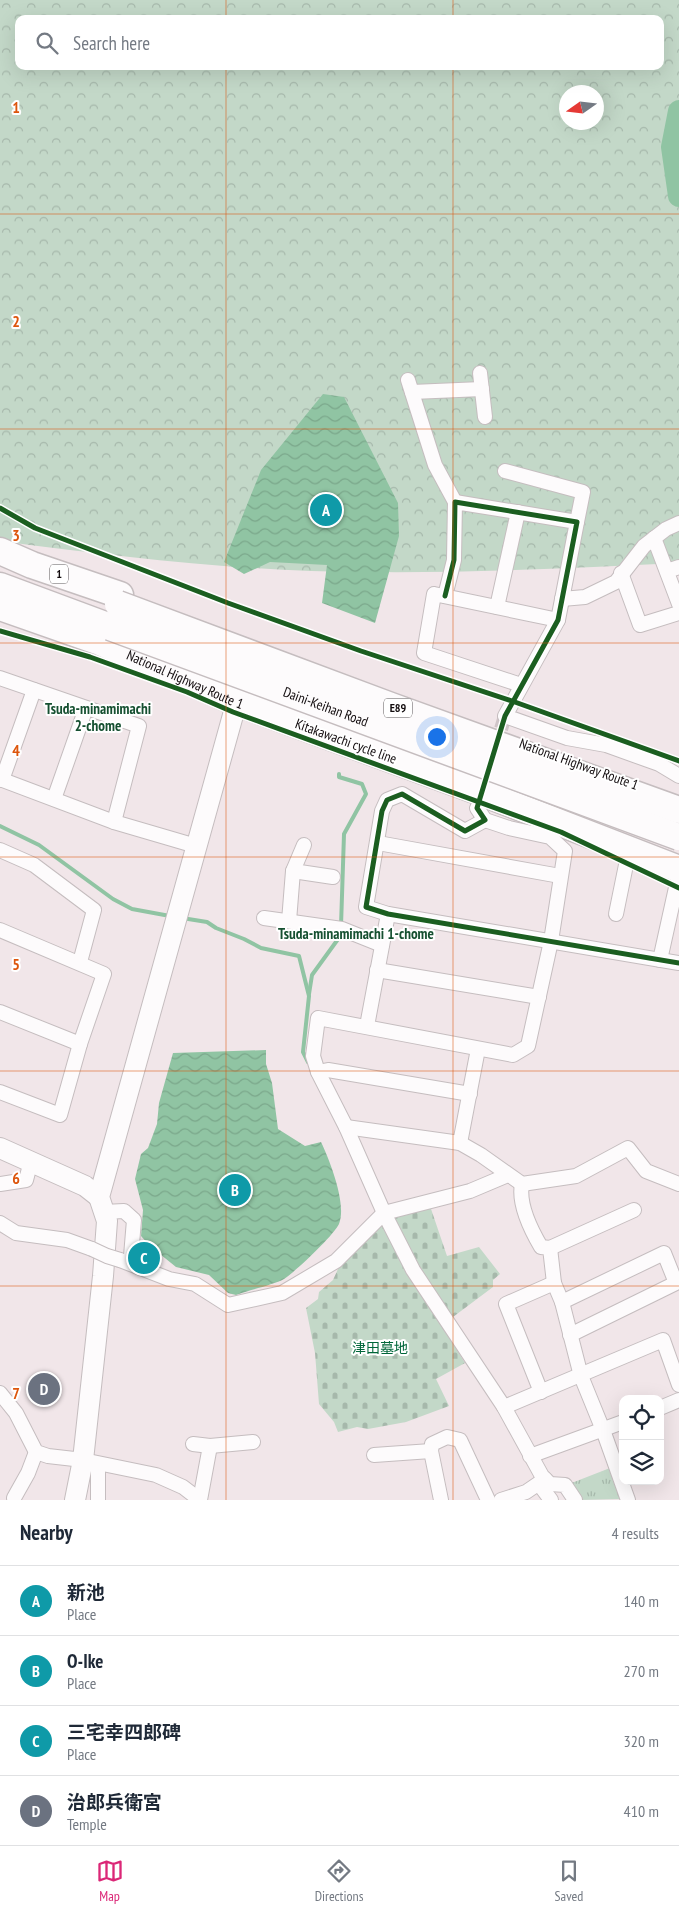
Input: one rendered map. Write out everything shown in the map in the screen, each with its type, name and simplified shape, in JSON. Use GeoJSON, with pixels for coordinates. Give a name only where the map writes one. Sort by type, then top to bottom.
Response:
{"type":"FeatureCollection","features":[{"type":"Feature","properties":{"kind":"highway","name":"National Highway Route 1"},"geometry":{"type":"LineString","coordinates":[[0,551],[32,565],[116,609],[252,644],[679,801]]}},
{"type":"Feature","properties":{"kind":"highway","name":"Daini-Keihan Road"},"geometry":{"type":"LineString","coordinates":[[0,561],[679,837]]}},
{"type":"Feature","properties":{"kind":"highway","name":"Daini-Keihan Road"},"geometry":{"type":"LineString","coordinates":[[0,586],[116,609],[679,810]]}},
{"type":"Feature","properties":{"kind":"highway","name":"National Highway Route 1"},"geometry":{"type":"LineString","coordinates":[[0,607],[100,642],[236,702],[476,790],[678,872]]}},
{"type":"Feature","properties":{"kind":"street"},"geometry":{"type":"LineString","coordinates":[[480,373],[485,417]]}},
{"type":"Feature","properties":{"kind":"street"},"geometry":{"type":"LineString","coordinates":[[446,596],[454,560],[455,502],[435,464],[410,386],[482,389]]}},
{"type":"Feature","properties":{"kind":"street"},"geometry":{"type":"LineString","coordinates":[[505,471],[583,492],[558,620],[505,716],[567,738],[606,745],[659,764],[679,776]]}},
{"type":"Feature","properties":{"kind":"street"},"geometry":{"type":"LineString","coordinates":[[455,502],[577,522]]}},
{"type":"Feature","properties":{"kind":"street"},"geometry":{"type":"LineString","coordinates":[[497,607],[518,512]]}},
{"type":"Feature","properties":{"kind":"street"},"geometry":{"type":"LineString","coordinates":[[562,600],[585,597],[616,582],[621,573],[644,546],[666,528],[679,523]]}},
{"type":"Feature","properties":{"kind":"street"},"geometry":{"type":"LineString","coordinates":[[654,538],[673,569],[679,604]]}},
{"type":"Feature","properties":{"kind":"street"},"geometry":{"type":"LineString","coordinates":[[0,539],[32,565]]}},
{"type":"Feature","properties":{"kind":"street"},"geometry":{"type":"LineString","coordinates":[[621,573],[640,625],[679,613]]}},
{"type":"Feature","properties":{"kind":"street"},"geometry":{"type":"LineString","coordinates":[[521,685],[424,653],[434,594],[558,620]]}},
{"type":"Feature","properties":{"kind":"street"},"geometry":{"type":"LineString","coordinates":[[101,1204],[252,644]]}},
{"type":"Feature","properties":{"kind":"street"},"geometry":{"type":"LineString","coordinates":[[0,678],[139,726],[114,822]]}},
{"type":"Feature","properties":{"kind":"street"},"geometry":{"type":"LineString","coordinates":[[34,690],[1,780],[114,822],[196,846]]}},
{"type":"Feature","properties":{"kind":"street"},"geometry":{"type":"LineString","coordinates":[[54,799],[86,708]]}},
{"type":"Feature","properties":{"kind":"street"},"geometry":{"type":"LineString","coordinates":[[486,820],[465,831],[402,794],[387,800],[382,811],[366,907],[388,914],[679,963]]}},
{"type":"Feature","properties":{"kind":"street"},"geometry":{"type":"LineString","coordinates":[[478,808],[486,820],[509,828],[550,836],[565,851],[551,941],[528,1046],[513,1055],[318,1018],[313,1056],[318,1072],[413,1270],[504,1407],[551,1500]]}},
{"type":"Feature","properties":{"kind":"street"},"geometry":{"type":"LineString","coordinates":[[559,846],[577,842],[665,875],[678,872],[660,960]]}},
{"type":"Feature","properties":{"kind":"street"},"geometry":{"type":"LineString","coordinates":[[378,843],[560,876]]}},
{"type":"Feature","properties":{"kind":"street"},"geometry":{"type":"LineString","coordinates":[[289,921],[293,871],[304,845]]}},
{"type":"Feature","properties":{"kind":"street"},"geometry":{"type":"LineString","coordinates":[[0,850],[34,865],[94,910],[80,962]]}},
{"type":"Feature","properties":{"kind":"street"},"geometry":{"type":"LineString","coordinates":[[616,914],[628,860]]}},
{"type":"Feature","properties":{"kind":"street"},"geometry":{"type":"LineString","coordinates":[[293,871],[333,877]]}},
{"type":"Feature","properties":{"kind":"street"},"geometry":{"type":"LineString","coordinates":[[366,1026],[388,914]]}},
{"type":"Feature","properties":{"kind":"street"},"geometry":{"type":"LineString","coordinates":[[264,918],[342,929],[382,945]]}},
{"type":"Feature","properties":{"kind":"street"},"geometry":{"type":"LineString","coordinates":[[0,930],[80,962],[104,974],[80,1044],[60,1115],[0,1092]]}},
{"type":"Feature","properties":{"kind":"street"},"geometry":{"type":"LineString","coordinates":[[377,970],[539,997]]}},
{"type":"Feature","properties":{"kind":"street"},"geometry":{"type":"LineString","coordinates":[[0,1012],[80,1044]]}},
{"type":"Feature","properties":{"kind":"street"},"geometry":{"type":"LineString","coordinates":[[460,1143],[478,1049]]}},
{"type":"Feature","properties":{"kind":"street"},"geometry":{"type":"LineString","coordinates":[[318,1072],[328,1070],[470,1094]]}},
{"type":"Feature","properties":{"kind":"street"},"geometry":{"type":"LineString","coordinates":[[346,1127],[460,1143],[481,1155],[522,1184],[576,1176],[628,1148],[646,1172],[679,1183]]}},
{"type":"Feature","properties":{"kind":"street"},"geometry":{"type":"LineString","coordinates":[[0,1148],[85,1186],[101,1204],[107,1221],[91,1462],[98,1500]]}},
{"type":"Feature","properties":{"kind":"street"},"geometry":{"type":"LineString","coordinates":[[0,1184],[26,1180],[31,1161]]}},
{"type":"Feature","properties":{"kind":"street"},"geometry":{"type":"LineString","coordinates":[[0,1223],[16,1233],[67,1240],[168,1278],[195,1284],[228,1305],[282,1293],[336,1261],[384,1213],[470,1192],[508,1175]]}},
{"type":"Feature","properties":{"kind":"street"},"geometry":{"type":"LineString","coordinates":[[522,1184],[520,1193],[534,1235],[542,1246],[550,1248],[634,1210]]}},
{"type":"Feature","properties":{"kind":"street"},"geometry":{"type":"LineString","coordinates":[[101,1204],[124,1211],[134,1220],[131,1256],[143,1268]]}},
{"type":"Feature","properties":{"kind":"street"},"geometry":{"type":"LineString","coordinates":[[550,1248],[554,1283],[562,1302],[581,1376],[628,1500]]}},
{"type":"Feature","properties":{"kind":"street"},"geometry":{"type":"LineString","coordinates":[[562,1302],[664,1253],[676,1283],[570,1335]]}},
{"type":"Feature","properties":{"kind":"street"},"geometry":{"type":"LineString","coordinates":[[541,1392],[506,1304],[554,1283]]}},
{"type":"Feature","properties":{"kind":"street"},"geometry":{"type":"LineString","coordinates":[[504,1407],[663,1340],[679,1385]]}},
{"type":"Feature","properties":{"kind":"street"},"geometry":{"type":"LineString","coordinates":[[0,1393],[16,1413],[36,1452],[48,1456],[91,1462],[156,1475],[182,1487],[200,1500],[210,1446]]}},
{"type":"Feature","properties":{"kind":"street"},"geometry":{"type":"LineString","coordinates":[[664,1406],[679,1400]]}},
{"type":"Feature","properties":{"kind":"street"},"geometry":{"type":"LineString","coordinates":[[530,1456],[619,1424]]}},
{"type":"Feature","properties":{"kind":"street"},"geometry":{"type":"LineString","coordinates":[[440,1500],[431,1451],[432,1444],[446,1437],[460,1440],[488,1500]]}},
{"type":"Feature","properties":{"kind":"street"},"geometry":{"type":"LineString","coordinates":[[192,1444],[210,1446],[253,1442]]}},
{"type":"Feature","properties":{"kind":"street"},"geometry":{"type":"LineString","coordinates":[[374,1456],[431,1451]]}},
{"type":"Feature","properties":{"kind":"street"},"geometry":{"type":"LineString","coordinates":[[12,1499],[28,1473],[36,1452]]}},
{"type":"Feature","properties":{"kind":"street"},"geometry":{"type":"LineString","coordinates":[[75,1500],[91,1462]]}},
{"type":"Feature","properties":{"kind":"street"},"geometry":{"type":"LineString","coordinates":[[501,1500],[526,1492],[542,1482],[565,1485],[575,1500]]}},
{"type":"Feature","properties":{"kind":"green space"},"geometry":{"type":"Polygon","coordinates":[[[0,0],[679,0],[679,563],[485,571],[408,572],[323,571],[184,563],[0,541],[0,0]]]}},
{"type":"Feature","properties":{"kind":"green space"},"geometry":{"type":"Polygon","coordinates":[[[429,1203],[447,1256],[479,1247],[500,1274],[493,1280],[493,1287],[449,1320],[392,1219],[396,1215],[429,1203]]]}},
{"type":"Feature","properties":{"kind":"green space","name":"津田墓地"},"geometry":{"type":"Polygon","coordinates":[[[384,1220],[415,1283],[465,1363],[436,1379],[449,1406],[406,1422],[368,1429],[357,1427],[338,1432],[334,1422],[319,1404],[315,1353],[306,1308],[318,1299],[319,1292],[333,1280],[338,1269],[384,1220]]]}},
{"type":"Feature","properties":{"kind":"green space"},"geometry":{"type":"Polygon","coordinates":[[[610,1468],[621,1499],[580,1500],[569,1484],[610,1468]]]}},
{"type":"Feature","properties":{"kind":"water"},"geometry":{"type":"Polygon","coordinates":[[[323,394],[344,397],[398,503],[399,536],[375,623],[322,603],[327,565],[270,562],[244,574],[224,562],[261,470],[323,394]]]}},
{"type":"Feature","properties":{"kind":"water"},"geometry":{"type":"Polygon","coordinates":[[[266,1050],[266,1064],[272,1083],[278,1129],[305,1146],[321,1142],[329,1160],[339,1194],[341,1216],[339,1224],[330,1236],[284,1279],[236,1295],[228,1293],[209,1275],[176,1267],[150,1246],[141,1236],[143,1210],[135,1179],[141,1154],[148,1148],[157,1124],[159,1103],[173,1053],[266,1050]]]}},
{"type":"Feature","properties":{"kind":"waterway"},"geometry":{"type":"LineString","coordinates":[[679,111],[672,147],[679,196]]}},
{"type":"Feature","properties":{"kind":"waterway"},"geometry":{"type":"LineString","coordinates":[[339,774],[339,777],[362,784],[366,794],[344,834],[341,926]]}},
{"type":"Feature","properties":{"kind":"waterway"},"geometry":{"type":"LineString","coordinates":[[0,826],[39,845],[113,899],[132,909],[170,916]]}},
{"type":"Feature","properties":{"kind":"waterway"},"geometry":{"type":"LineString","coordinates":[[182,918],[207,922],[216,928],[261,948],[299,956],[309,996],[303,1052],[308,1062]]}},
{"type":"Feature","properties":{"kind":"waterway"},"geometry":{"type":"LineString","coordinates":[[309,994],[312,975],[341,935]]}},
{"type":"Feature","properties":{"kind":"tunnel"},"geometry":{"type":"LineString","coordinates":[[495,749],[505,716]]}},
{"type":"Feature","properties":{"kind":"cycle path"},"geometry":{"type":"LineString","coordinates":[[445,596],[454,560],[455,502],[577,522],[558,620],[505,716],[477,808],[485,820],[465,831],[402,794],[387,800],[382,811],[366,907],[388,914],[679,963]]}},
{"type":"Feature","properties":{"kind":"cycle path"},"geometry":{"type":"LineString","coordinates":[[0,508],[35,528],[228,603],[679,761]]}},
{"type":"Feature","properties":{"kind":"cycle path","name":"Kitakawachi cycle line"},"geometry":{"type":"LineString","coordinates":[[0,631],[90,657],[187,692],[233,712],[561,832],[679,888]]}},
{"type":"Feature","properties":{"kind":"place","name":"新池"},"geometry":{"type":"Point","coordinates":[326,510]}},
{"type":"Feature","properties":{"kind":"place","name":"O-Ike"},"geometry":{"type":"Point","coordinates":[235,1190]}},
{"type":"Feature","properties":{"kind":"place","name":"三宅幸四郎碑"},"geometry":{"type":"Point","coordinates":[144,1258]}},
{"type":"Feature","properties":{"kind":"place","name":"治郎兵衛宮"},"geometry":{"type":"Point","coordinates":[44,1389]}},
{"type":"Feature","properties":{"kind":"district","name":"Tsuda-minamimachi 2-chome"},"geometry":{"type":"Point","coordinates":[98,718]}},
{"type":"Feature","properties":{"kind":"district","name":"Tsuda-minamimachi 1-chome"},"geometry":{"type":"Point","coordinates":[356,934]}}]}
